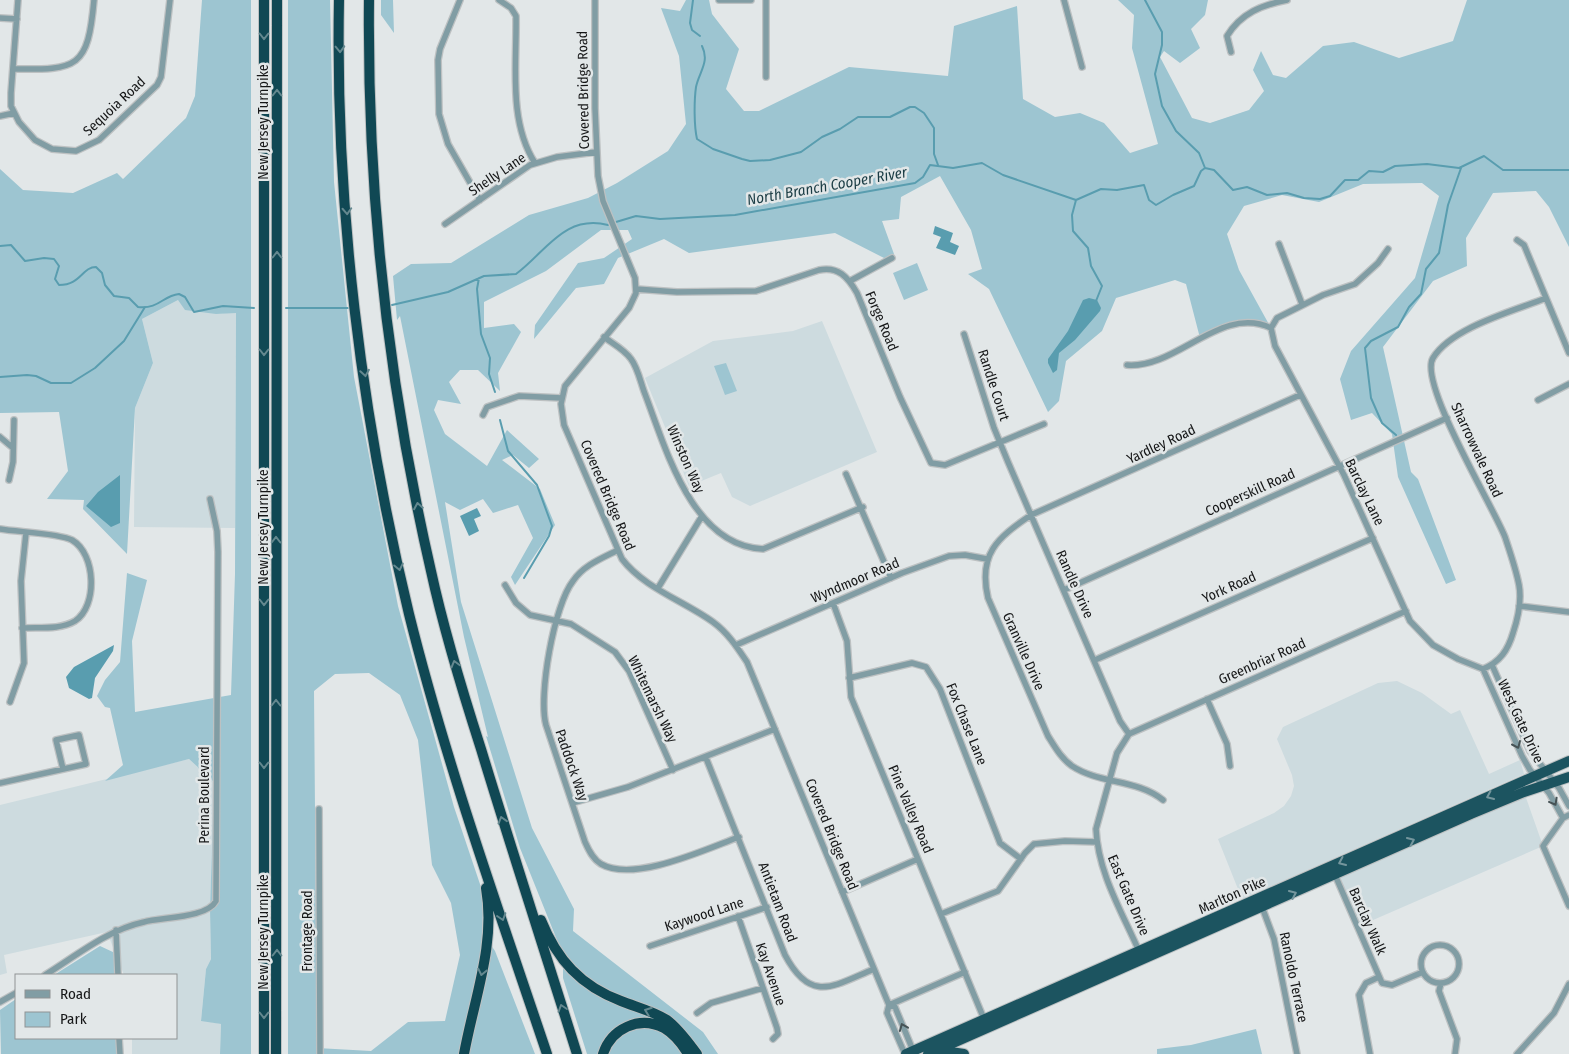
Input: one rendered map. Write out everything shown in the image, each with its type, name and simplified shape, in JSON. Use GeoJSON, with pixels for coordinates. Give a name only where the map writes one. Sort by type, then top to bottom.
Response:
{"type":"FeatureCollection","features":[{"type":"Feature","properties":{"kind":"highway","name":"New Jersey Turnpike"},"geometry":{"type":"LineString","coordinates":[[264,0],[264,1054]]}},
{"type":"Feature","properties":{"kind":"highway","name":"New Jersey Turnpike"},"geometry":{"type":"LineString","coordinates":[[276,1054],[277,0]]}},
{"type":"Feature","properties":{"kind":"highway"},"geometry":{"type":"LineString","coordinates":[[339,0],[342,131],[348,236],[359,336],[374,433],[409,613],[437,717],[547,1054]]}},
{"type":"Feature","properties":{"kind":"highway"},"geometry":{"type":"LineString","coordinates":[[369,0],[368,76],[373,189],[382,288],[396,381],[431,572],[462,691],[577,1054]]}},
{"type":"Feature","properties":{"kind":"highway","name":"Marlton Pike"},"geometry":{"type":"LineString","coordinates":[[932,1052],[1524,792],[1569,761]]}},
{"type":"Feature","properties":{"kind":"highway","name":"Marlton Pike"},"geometry":{"type":"LineString","coordinates":[[908,1054],[1243,905],[1544,780],[1569,778]]}},
{"type":"Feature","properties":{"kind":"highway"},"geometry":{"type":"LineString","coordinates":[[509,844],[547,936],[558,957],[571,971],[596,991],[657,1014],[666,1020],[684,1036],[697,1054]]}},
{"type":"Feature","properties":{"kind":"highway"},"geometry":{"type":"LineString","coordinates":[[464,1054],[489,931],[490,908],[481,854]]}},
{"type":"Feature","properties":{"kind":"highway"},"geometry":{"type":"LineString","coordinates":[[1153,956],[1176,941],[1238,914],[1243,905]]}},
{"type":"Feature","properties":{"kind":"highway"},"geometry":{"type":"LineString","coordinates":[[603,1054],[610,1040],[621,1030],[633,1024],[648,1023],[669,1032],[688,1054]]}},
{"type":"Feature","properties":{"kind":"highway"},"geometry":{"type":"LineString","coordinates":[[932,1052],[964,1054]]}},
{"type":"Feature","properties":{"kind":"street","name":"Sequoia Road"},"geometry":{"type":"LineString","coordinates":[[18,0],[11,93],[14,113],[26,132],[43,146],[52,149],[76,151],[99,140],[155,87],[161,77],[170,0]]}},
{"type":"Feature","properties":{"kind":"street"},"geometry":{"type":"LineString","coordinates":[[13,69],[54,70],[73,63],[86,48],[91,31],[94,0]]}},
{"type":"Feature","properties":{"kind":"street"},"geometry":{"type":"LineString","coordinates":[[460,0],[440,49],[438,60],[439,114],[448,144],[480,200]]}},
{"type":"Feature","properties":{"kind":"street"},"geometry":{"type":"LineString","coordinates":[[499,0],[511,8],[516,16],[517,123],[528,152],[535,163]]}},
{"type":"Feature","properties":{"kind":"street","name":"Covered Bridge Road"},"geometry":{"type":"LineString","coordinates":[[595,0],[596,152],[600,188],[609,218],[635,278],[636,289],[629,308],[572,375],[565,386],[562,398],[564,425],[616,551],[627,566],[658,588],[714,622],[736,645],[754,676],[889,1005],[886,1013],[904,1052],[908,1054],[912,1048],[895,1007],[889,1005]]}},
{"type":"Feature","properties":{"kind":"street"},"geometry":{"type":"LineString","coordinates":[[719,0],[751,0]]}},
{"type":"Feature","properties":{"kind":"street"},"geometry":{"type":"LineString","coordinates":[[766,0],[766,78]]}},
{"type":"Feature","properties":{"kind":"street"},"geometry":{"type":"LineString","coordinates":[[1064,0],[1082,67]]}},
{"type":"Feature","properties":{"kind":"street"},"geometry":{"type":"LineString","coordinates":[[1231,52],[1227,36],[1234,24],[1261,6],[1287,0]]}},
{"type":"Feature","properties":{"kind":"street"},"geometry":{"type":"LineString","coordinates":[[0,18],[17,19]]}},
{"type":"Feature","properties":{"kind":"street"},"geometry":{"type":"LineString","coordinates":[[0,116],[14,113]]}},
{"type":"Feature","properties":{"kind":"street","name":"Shelly Lane"},"geometry":{"type":"LineString","coordinates":[[445,224],[535,163],[557,157],[596,152]]}},
{"type":"Feature","properties":{"kind":"street"},"geometry":{"type":"LineString","coordinates":[[1517,240],[1524,245],[1569,353]]}},
{"type":"Feature","properties":{"kind":"street"},"geometry":{"type":"LineString","coordinates":[[1279,244],[1302,304]]}},
{"type":"Feature","properties":{"kind":"street"},"geometry":{"type":"LineString","coordinates":[[1128,365],[1148,365],[1229,326],[1250,322],[1260,323],[1271,328],[1277,318],[1302,304],[1355,284],[1373,269],[1388,249]]}},
{"type":"Feature","properties":{"kind":"street"},"geometry":{"type":"LineString","coordinates":[[850,281],[892,258]]}},
{"type":"Feature","properties":{"kind":"street","name":"Forge Road"},"geometry":{"type":"LineString","coordinates":[[636,289],[677,292],[756,291],[827,268],[842,273],[850,281],[931,463],[945,465],[1044,424]]}},
{"type":"Feature","properties":{"kind":"street","name":"Sharrowvale Road"},"geometry":{"type":"LineString","coordinates":[[1488,667],[1500,658],[1508,645],[1518,618],[1519,584],[1505,536],[1434,388],[1431,372],[1432,359],[1456,337],[1475,326],[1546,298]]}},
{"type":"Feature","properties":{"kind":"street","name":"Barclay Lane"},"geometry":{"type":"LineString","coordinates":[[1271,328],[1275,346],[1339,466],[1374,538],[1406,611],[1421,635],[1433,645],[1458,659],[1488,667]]}},
{"type":"Feature","properties":{"kind":"street","name":"Randle Court"},"geometry":{"type":"LineString","coordinates":[[964,334],[1000,443]]}},
{"type":"Feature","properties":{"kind":"street","name":"Winston Way"},"geometry":{"type":"LineString","coordinates":[[604,337],[631,358],[689,499],[702,516],[720,534],[732,542],[751,549],[763,549],[863,507]]}},
{"type":"Feature","properties":{"kind":"street"},"geometry":{"type":"LineString","coordinates":[[1538,400],[1569,384]]}},
{"type":"Feature","properties":{"kind":"street","name":"Yardley Road"},"geometry":{"type":"LineString","coordinates":[[1031,515],[1300,395]]}},
{"type":"Feature","properties":{"kind":"street"},"geometry":{"type":"LineString","coordinates":[[484,415],[487,407],[519,396],[562,398]]}},
{"type":"Feature","properties":{"kind":"street","name":"Cooperskill Road"},"geometry":{"type":"LineString","coordinates":[[1064,590],[1447,418]]}},
{"type":"Feature","properties":{"kind":"street"},"geometry":{"type":"LineString","coordinates":[[9,480],[14,420]]}},
{"type":"Feature","properties":{"kind":"street"},"geometry":{"type":"LineString","coordinates":[[0,437],[13,448]]}},
{"type":"Feature","properties":{"kind":"street","name":"Randle Drive"},"geometry":{"type":"LineString","coordinates":[[1000,443],[1120,720],[1129,734]]}},
{"type":"Feature","properties":{"kind":"street"},"geometry":{"type":"LineString","coordinates":[[846,474],[863,507],[892,578]]}},
{"type":"Feature","properties":{"kind":"street","name":"Perina Boulevard"},"geometry":{"type":"LineString","coordinates":[[47,974],[116,930],[143,922],[197,914],[208,910],[216,901],[218,552],[217,531],[210,499]]}},
{"type":"Feature","properties":{"kind":"street"},"geometry":{"type":"LineString","coordinates":[[987,559],[1002,538],[1031,515]]}},
{"type":"Feature","properties":{"kind":"street"},"geometry":{"type":"LineString","coordinates":[[658,588],[702,516]]}},
{"type":"Feature","properties":{"kind":"street"},"geometry":{"type":"LineString","coordinates":[[0,529],[62,537],[77,544],[89,564],[90,593],[87,607],[75,620],[56,626],[22,628]]}},
{"type":"Feature","properties":{"kind":"street"},"geometry":{"type":"LineString","coordinates":[[10,702],[24,663],[21,581],[26,533]]}},
{"type":"Feature","properties":{"kind":"street","name":"York Road"},"geometry":{"type":"LineString","coordinates":[[1095,660],[1374,538]]}},
{"type":"Feature","properties":{"kind":"street","name":"Paddock Way"},"geometry":{"type":"LineString","coordinates":[[616,551],[583,569],[572,582],[556,619],[542,710],[550,742],[589,852],[602,864],[623,870],[666,863],[739,837]]}},
{"type":"Feature","properties":{"kind":"street","name":"Wyndmoor Road"},"geometry":{"type":"LineString","coordinates":[[736,645],[832,603],[949,556],[965,555],[987,559]]}},
{"type":"Feature","properties":{"kind":"street","name":"Granville Drive"},"geometry":{"type":"LineString","coordinates":[[987,559],[984,572],[988,598],[1048,736],[1065,760],[1074,767],[1145,789],[1163,800]]}},
{"type":"Feature","properties":{"kind":"street","name":"Whitemarsh Way"},"geometry":{"type":"LineString","coordinates":[[505,585],[522,609],[530,615],[556,619],[571,624],[609,647],[623,661],[673,770]]}},
{"type":"Feature","properties":{"kind":"street","name":"Pine Valley Road"},"geometry":{"type":"LineString","coordinates":[[832,603],[846,641],[850,697],[984,1019]]}},
{"type":"Feature","properties":{"kind":"street"},"geometry":{"type":"LineString","coordinates":[[1519,606],[1569,612]]}},
{"type":"Feature","properties":{"kind":"street","name":"Greenbriar Road"},"geometry":{"type":"LineString","coordinates":[[1129,734],[1406,611]]}},
{"type":"Feature","properties":{"kind":"street","name":"Fox Chase Lane"},"geometry":{"type":"LineString","coordinates":[[849,678],[912,664],[926,667],[940,689],[1000,842],[1021,859]]}},
{"type":"Feature","properties":{"kind":"street","name":"West Gate Drive"},"geometry":{"type":"LineString","coordinates":[[1488,667],[1522,756],[1544,780]]}},
{"type":"Feature","properties":{"kind":"street","name":"West Gate Drive"},"geometry":{"type":"LineString","coordinates":[[1488,667],[1544,780]]}},
{"type":"Feature","properties":{"kind":"street"},"geometry":{"type":"LineString","coordinates":[[1207,699],[1227,744],[1230,766]]}},
{"type":"Feature","properties":{"kind":"street"},"geometry":{"type":"LineString","coordinates":[[572,803],[628,787],[706,758],[775,729]]}},
{"type":"Feature","properties":{"kind":"street","name":"East Gate Drive"},"geometry":{"type":"LineString","coordinates":[[1129,734],[1117,753],[1109,779],[1097,828],[1097,842],[1105,875],[1139,951]]}},
{"type":"Feature","properties":{"kind":"street"},"geometry":{"type":"LineString","coordinates":[[0,783],[64,769],[86,764],[79,735],[56,740],[64,769]]}},
{"type":"Feature","properties":{"kind":"street","name":"Antietam Road"},"geometry":{"type":"LineString","coordinates":[[706,758],[785,955],[794,971],[806,983],[831,987],[874,969]]}},
{"type":"Feature","properties":{"kind":"street"},"geometry":{"type":"LineString","coordinates":[[1544,780],[1569,806]]}},
{"type":"Feature","properties":{"kind":"street"},"geometry":{"type":"LineString","coordinates":[[1544,780],[1567,816],[1543,846],[1569,906]]}},
{"type":"Feature","properties":{"kind":"street","name":"Frontage Road"},"geometry":{"type":"LineString","coordinates":[[319,809],[320,1054]]}},
{"type":"Feature","properties":{"kind":"street"},"geometry":{"type":"LineString","coordinates":[[941,914],[998,891],[1034,844],[1065,841],[1097,842]]}},
{"type":"Feature","properties":{"kind":"street"},"geometry":{"type":"LineString","coordinates":[[842,892],[918,859]]}},
{"type":"Feature","properties":{"kind":"street","name":"Barclay Walk"},"geometry":{"type":"LineString","coordinates":[[1335,875],[1382,983],[1390,986],[1423,972]]}},
{"type":"Feature","properties":{"kind":"street","name":"Kaywood Lane"},"geometry":{"type":"LineString","coordinates":[[650,946],[767,907]]}},
{"type":"Feature","properties":{"kind":"street","name":"Ranoldo Terrace"},"geometry":{"type":"LineString","coordinates":[[1262,907],[1274,939],[1298,1054]]}},
{"type":"Feature","properties":{"kind":"street","name":"Kay Avenue"},"geometry":{"type":"LineString","coordinates":[[738,916],[778,1034],[773,1039]]}},
{"type":"Feature","properties":{"kind":"street"},"geometry":{"type":"LineString","coordinates":[[116,930],[118,974]]}},
{"type":"Feature","properties":{"kind":"street"},"geometry":{"type":"LineString","coordinates":[[1438,945],[1450,948],[1458,957],[1458,970],[1450,980],[1440,983],[1430,980],[1423,972],[1421,960],[1427,950],[1438,945]]}},
{"type":"Feature","properties":{"kind":"street"},"geometry":{"type":"LineString","coordinates":[[889,1005],[965,972]]}},
{"type":"Feature","properties":{"kind":"street","name":"Barclay Walk"},"geometry":{"type":"LineString","coordinates":[[1370,1054],[1359,997],[1365,984],[1379,977]]}},
{"type":"Feature","properties":{"kind":"street"},"geometry":{"type":"LineString","coordinates":[[1440,983],[1439,991],[1457,1039],[1455,1054]]}},
{"type":"Feature","properties":{"kind":"street"},"geometry":{"type":"LineString","coordinates":[[1517,1054],[1554,1013],[1569,984]]}},
{"type":"Feature","properties":{"kind":"street"},"geometry":{"type":"LineString","coordinates":[[696,1013],[711,1003],[763,988]]}},
{"type":"Feature","properties":{"kind":"street"},"geometry":{"type":"LineString","coordinates":[[0,1002],[15,994]]}},
{"type":"Feature","properties":{"kind":"street"},"geometry":{"type":"LineString","coordinates":[[120,1039],[120,1054]]}},
{"type":"Feature","properties":{"kind":"shaded area"},"geometry":{"type":"Polygon","coordinates":[[[935,226],[953,233],[950,242],[959,246],[955,255],[936,248],[941,237],[933,234],[935,226]]]}},
{"type":"Feature","properties":{"kind":"shaded area"},"geometry":{"type":"Polygon","coordinates":[[[1089,298],[1097,300],[1101,308],[1100,311],[1075,340],[1059,353],[1057,370],[1053,373],[1048,359],[1068,331],[1083,300],[1089,298]]]}},
{"type":"Feature","properties":{"kind":"shaded area"},"geometry":{"type":"Polygon","coordinates":[[[178,300],[216,314],[236,312],[235,528],[134,527],[135,408],[153,363],[142,319],[178,300]]]}},
{"type":"Feature","properties":{"kind":"shaded area"},"geometry":{"type":"Polygon","coordinates":[[[822,321],[877,452],[750,506],[732,497],[721,473],[689,486],[645,378],[713,341],[793,331],[822,321]]]}},
{"type":"Feature","properties":{"kind":"shaded area"},"geometry":{"type":"Polygon","coordinates":[[[120,475],[120,523],[111,527],[86,506],[98,492],[120,475]]]}},
{"type":"Feature","properties":{"kind":"shaded area"},"geometry":{"type":"Polygon","coordinates":[[[477,508],[481,516],[474,519],[479,531],[469,536],[460,516],[477,508]]]}},
{"type":"Feature","properties":{"kind":"shaded area"},"geometry":{"type":"Polygon","coordinates":[[[114,645],[113,651],[95,678],[92,698],[89,699],[69,688],[66,677],[74,667],[114,645]]]}},
{"type":"Feature","properties":{"kind":"shaded area"},"geometry":{"type":"Polygon","coordinates":[[[1397,681],[1422,693],[1451,714],[1460,710],[1489,774],[1520,760],[1524,774],[1242,899],[1218,839],[1274,813],[1284,806],[1291,796],[1294,786],[1292,775],[1277,739],[1283,727],[1378,683],[1397,681]]]}},
{"type":"Feature","properties":{"kind":"shaded area"},"geometry":{"type":"Polygon","coordinates":[[[189,759],[214,782],[210,910],[211,959],[206,969],[201,1020],[221,1024],[220,1054],[132,1054],[132,1039],[178,1039],[178,974],[124,974],[107,932],[4,955],[7,973],[0,975],[0,805],[189,759]]]}},
{"type":"Feature","properties":{"kind":"shaded area"},"geometry":{"type":"Polygon","coordinates":[[[1524,792],[1543,846],[1357,927],[1335,875],[1524,792]]]}},
{"type":"Feature","properties":{"kind":"green space"},"geometry":{"type":"Polygon","coordinates":[[[202,0],[251,0],[251,1054],[220,1054],[221,1024],[201,1021],[206,969],[211,959],[210,910],[214,782],[189,759],[105,781],[123,765],[110,708],[105,707],[97,696],[105,680],[120,662],[127,573],[147,580],[132,641],[135,712],[231,695],[235,574],[236,313],[216,314],[185,310],[178,300],[142,319],[153,363],[135,408],[127,554],[83,509],[84,500],[47,499],[68,471],[59,412],[0,413],[0,169],[23,190],[73,193],[117,173],[123,179],[186,118],[195,96],[202,0]]]}},
{"type":"Feature","properties":{"kind":"green space"},"geometry":{"type":"Polygon","coordinates":[[[288,0],[330,0],[334,182],[354,377],[398,606],[454,807],[484,896],[482,932],[495,951],[535,1054],[288,1054],[288,0]],[[369,673],[335,674],[314,691],[317,1048],[371,1051],[408,1022],[445,1021],[460,955],[451,903],[432,865],[418,740],[400,695],[369,673]]]}},
{"type":"Feature","properties":{"kind":"green space"},"geometry":{"type":"Polygon","coordinates":[[[381,0],[393,0],[394,33],[381,15],[381,0]]]}},
{"type":"Feature","properties":{"kind":"green space"},"geometry":{"type":"Polygon","coordinates":[[[686,0],[709,0],[712,14],[739,49],[726,89],[744,111],[759,111],[849,67],[948,76],[954,26],[1017,6],[1023,99],[1055,117],[1080,113],[1104,123],[1130,153],[1158,144],[1132,48],[1134,15],[1118,0],[1208,0],[1205,15],[1191,29],[1200,48],[1180,63],[1164,51],[1160,57],[1192,118],[1210,123],[1249,110],[1264,91],[1253,70],[1261,51],[1273,75],[1286,78],[1323,46],[1354,42],[1399,58],[1453,41],[1467,0],[1569,0],[1569,247],[1549,207],[1536,191],[1493,193],[1466,238],[1467,266],[1433,281],[1383,347],[1411,472],[1418,479],[1456,580],[1446,584],[1398,477],[1392,434],[1372,413],[1351,420],[1340,379],[1351,351],[1415,278],[1439,196],[1422,183],[1363,184],[1319,202],[1282,195],[1244,206],[1227,234],[1239,270],[1271,328],[1245,323],[1200,338],[1186,284],[1175,280],[1116,298],[1102,331],[1066,361],[1059,401],[1048,412],[989,289],[968,274],[982,269],[971,230],[940,176],[901,197],[899,219],[882,221],[894,254],[886,259],[835,233],[689,253],[664,239],[618,258],[604,284],[576,288],[534,339],[535,325],[578,263],[604,258],[632,239],[628,230],[601,230],[546,271],[484,302],[484,328],[514,324],[521,332],[498,373],[500,391],[478,370],[460,370],[449,382],[461,404],[438,400],[434,410],[445,434],[487,466],[507,430],[539,459],[529,468],[513,455],[502,460],[540,489],[555,525],[515,585],[511,577],[533,538],[518,505],[493,513],[483,499],[460,510],[445,502],[461,602],[532,828],[574,909],[573,931],[703,1032],[718,1054],[587,1054],[563,978],[563,955],[520,848],[486,736],[488,737],[464,637],[400,316],[397,320],[393,276],[411,264],[451,263],[529,215],[588,198],[617,183],[668,151],[686,124],[679,56],[661,8],[680,11],[686,0]]]}},
{"type":"Feature","properties":{"kind":"green space"},"geometry":{"type":"Polygon","coordinates":[[[917,263],[928,290],[904,300],[893,273],[917,263]]]}},
{"type":"Feature","properties":{"kind":"green space"},"geometry":{"type":"Polygon","coordinates":[[[726,363],[737,391],[725,395],[714,366],[726,363]]]}},
{"type":"Feature","properties":{"kind":"green space"},"geometry":{"type":"Polygon","coordinates":[[[100,946],[115,953],[116,974],[56,974],[100,946]]]}},
{"type":"Feature","properties":{"kind":"green space"},"geometry":{"type":"Polygon","coordinates":[[[15,1000],[15,1039],[117,1039],[117,1054],[1,1054],[0,1010],[15,1000]]]}},
{"type":"Feature","properties":{"kind":"green space"},"geometry":{"type":"Polygon","coordinates":[[[1256,1029],[1262,1054],[1157,1054],[1157,1049],[1191,1045],[1256,1029]]]}},
{"type":"Feature","properties":{"kind":"waterway"},"geometry":{"type":"LineString","coordinates":[[693,0],[690,23],[692,30],[700,36]]}},
{"type":"Feature","properties":{"kind":"waterway"},"geometry":{"type":"LineString","coordinates":[[1145,0],[1162,32],[1162,45],[1155,74],[1162,106],[1176,131],[1199,153],[1205,168]]}},
{"type":"Feature","properties":{"kind":"waterway"},"geometry":{"type":"LineString","coordinates":[[702,46],[705,57],[696,87],[695,127],[697,139],[713,149],[750,161],[770,160],[801,152],[822,137],[840,129],[858,117],[890,117],[910,107],[915,107],[924,113],[934,128],[934,154],[938,165]]}},
{"type":"Feature","properties":{"kind":"waterway","name":"North Branch Cooper River"},"geometry":{"type":"LineString","coordinates":[[1205,168],[1214,170],[1233,190],[1247,187],[1267,195],[1287,193],[1304,198],[1320,199],[1330,196],[1345,180],[1358,180],[1369,171],[1383,172],[1395,166],[1427,164],[1459,168],[1484,156],[1503,170],[1569,170]]}},
{"type":"Feature","properties":{"kind":"waterway","name":"North Branch Cooper River"},"geometry":{"type":"LineString","coordinates":[[616,222],[636,216],[660,219],[735,215],[915,183],[923,177],[930,165],[953,168],[982,163],[1003,175],[1076,200],[1101,189],[1117,190],[1144,185],[1149,200],[1156,205],[1194,186],[1201,171],[1205,168]]}},
{"type":"Feature","properties":{"kind":"waterway"},"geometry":{"type":"LineString","coordinates":[[1396,435],[1382,423],[1371,398],[1365,348],[1371,341],[1398,327],[1409,307],[1421,294],[1426,269],[1439,253],[1448,205],[1461,168]]}},
{"type":"Feature","properties":{"kind":"waterway"},"geometry":{"type":"LineString","coordinates":[[1076,200],[1072,215],[1073,231],[1088,248],[1091,266],[1102,286],[1096,301]]}},
{"type":"Feature","properties":{"kind":"waterway","name":"North Branch Cooper River"},"geometry":{"type":"LineString","coordinates":[[392,305],[448,292],[484,276],[516,274],[567,230],[579,225],[593,223],[608,225]]}},
{"type":"Feature","properties":{"kind":"waterway","name":"North Branch Cooper River"},"geometry":{"type":"LineString","coordinates":[[0,246],[11,245],[25,261],[44,258],[54,259],[59,266],[55,279],[59,285],[72,282],[87,270],[96,267],[102,273],[105,285],[114,296],[129,298],[138,307],[151,306],[179,294],[185,297],[194,312],[223,306],[254,308]]}},
{"type":"Feature","properties":{"kind":"waterway"},"geometry":{"type":"LineString","coordinates":[[479,278],[477,289],[481,334],[490,358],[489,374],[495,392]]}},
{"type":"Feature","properties":{"kind":"waterway"},"geometry":{"type":"LineString","coordinates":[[0,377],[27,375],[36,376],[51,383],[71,383],[95,368],[124,341],[145,307]]}},
{"type":"Feature","properties":{"kind":"waterway","name":"North Branch Cooper River"},"geometry":{"type":"LineString","coordinates":[[286,308],[348,308]]}},
{"type":"Feature","properties":{"kind":"waterway"},"geometry":{"type":"LineString","coordinates":[[500,420],[508,451],[537,485],[552,526],[549,536],[524,578]]}}]}
